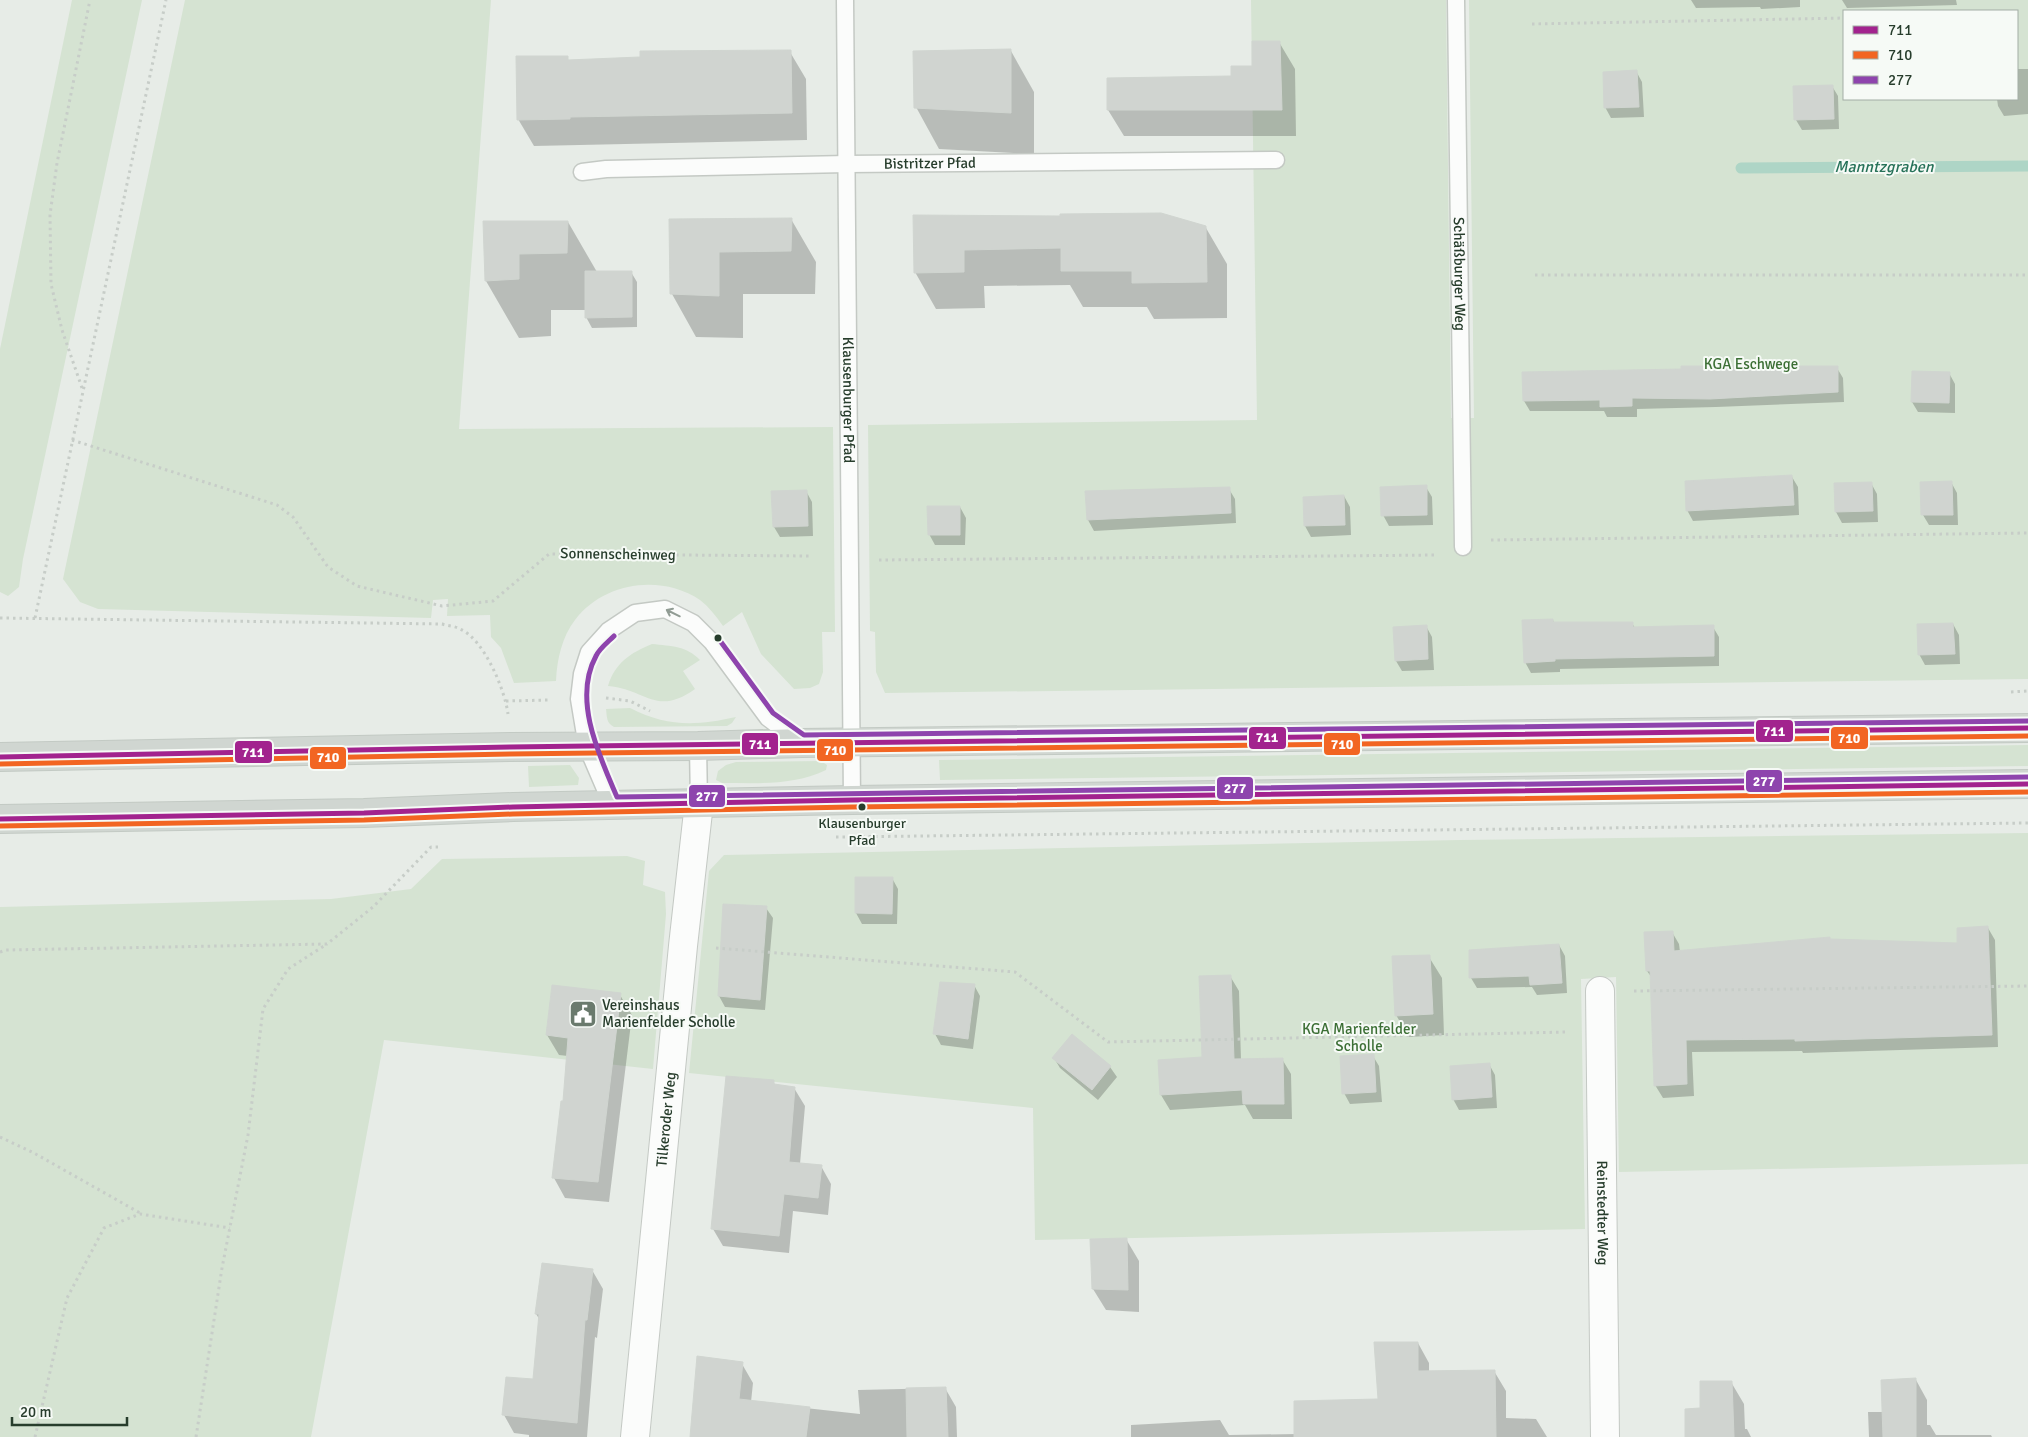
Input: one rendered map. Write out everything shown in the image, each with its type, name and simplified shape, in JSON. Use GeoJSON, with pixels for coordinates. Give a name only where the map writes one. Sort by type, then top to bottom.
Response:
{"type":"FeatureCollection","features":[{"type":"Feature","properties":{"kind":"main road"},"geometry":{"type":"LineString","coordinates":[[0,757],[802,743],[2028,728]]}},
{"type":"Feature","properties":{"kind":"main road"},"geometry":{"type":"LineString","coordinates":[[0,818],[364,812],[612,804],[2028,784]]}},
{"type":"Feature","properties":{"kind":"street","name":"Tilkeroder Weg"},"geometry":{"type":"LineString","coordinates":[[636,1437],[683,946],[699,803]]}},
{"type":"Feature","properties":{"kind":"street","name":"Reinstedter Weg"},"geometry":{"type":"LineString","coordinates":[[1600,991],[1605,1437]]}},
{"type":"Feature","properties":{"kind":"lane","name":"Klausenburger Pfad"},"geometry":{"type":"LineString","coordinates":[[845,0],[852,800]]}},
{"type":"Feature","properties":{"kind":"lane","name":"Schäßburger Weg"},"geometry":{"type":"LineString","coordinates":[[1456,0],[1463,547]]}},
{"type":"Feature","properties":{"kind":"lane","name":"Bistritzer Pfad"},"geometry":{"type":"LineString","coordinates":[[582,172],[606,169],[846,164],[1276,160]]}},
{"type":"Feature","properties":{"kind":"lane"},"geometry":{"type":"LineString","coordinates":[[612,804],[588,747],[579,699],[582,674],[588,652],[608,631],[636,613],[665,610],[693,623],[712,642],[768,718],[802,743]]}},
{"type":"Feature","properties":{"kind":"lane"},"geometry":{"type":"LineString","coordinates":[[698,746],[699,803]]}},
{"type":"Feature","properties":{"kind":"path"},"geometry":{"type":"LineString","coordinates":[[82,390],[62,330],[51,284],[50,215],[57,163],[90,0]]}},
{"type":"Feature","properties":{"kind":"path"},"geometry":{"type":"LineString","coordinates":[[35,618],[166,0]]}},
{"type":"Feature","properties":{"kind":"path"},"geometry":{"type":"LineString","coordinates":[[1532,24],[1843,18]]}},
{"type":"Feature","properties":{"kind":"path"},"geometry":{"type":"LineString","coordinates":[[1535,275],[2028,275]]}},
{"type":"Feature","properties":{"kind":"path","name":"Sonnenscheinweg"},"geometry":{"type":"LineString","coordinates":[[72,440],[277,505],[293,517],[328,567],[357,586],[442,606],[493,602],[548,554],[811,556]]}},
{"type":"Feature","properties":{"kind":"path"},"geometry":{"type":"LineString","coordinates":[[0,618],[442,624],[462,629],[480,647],[495,671],[506,701],[508,718]]}},
{"type":"Feature","properties":{"kind":"path"},"geometry":{"type":"LineString","coordinates":[[506,701],[558,700]]}},
{"type":"Feature","properties":{"kind":"path"},"geometry":{"type":"LineString","coordinates":[[833,837],[2028,823]]}},
{"type":"Feature","properties":{"kind":"path"},"geometry":{"type":"LineString","coordinates":[[196,1437],[230,1228],[248,1135],[263,1009],[288,969],[327,944],[373,907],[431,847],[439,846]]}},
{"type":"Feature","properties":{"kind":"path"},"geometry":{"type":"LineString","coordinates":[[0,952],[16,950],[327,944]]}},
{"type":"Feature","properties":{"kind":"path"},"geometry":{"type":"LineString","coordinates":[[683,946],[1015,972],[1108,1042],[1600,1031]]}},
{"type":"Feature","properties":{"kind":"path"},"geometry":{"type":"LineString","coordinates":[[1600,991],[2028,986]]}},
{"type":"Feature","properties":{"kind":"path"},"geometry":{"type":"LineString","coordinates":[[0,1137],[34,1153],[140,1214],[230,1228]]}},
{"type":"Feature","properties":{"kind":"path"},"geometry":{"type":"LineString","coordinates":[[35,1437],[67,1298],[104,1228],[140,1214]]}},
{"type":"Feature","properties":{"kind":"green space"},"geometry":{"type":"Polygon","coordinates":[[[72,0],[142,0],[23,559],[19,587],[8,596],[0,592],[0,349],[72,0]]]}},
{"type":"Feature","properties":{"kind":"green space"},"geometry":{"type":"Polygon","coordinates":[[[185,0],[491,0],[459,429],[833,427],[835,632],[822,632],[823,672],[819,684],[810,688],[794,689],[761,654],[742,612],[723,626],[700,600],[685,592],[651,585],[617,590],[601,597],[587,607],[570,627],[564,641],[559,657],[556,681],[514,683],[501,648],[491,637],[490,615],[447,616],[448,599],[433,600],[431,618],[98,609],[80,602],[63,579],[185,0]]]}},
{"type":"Feature","properties":{"kind":"green space","name":"KGA Eschwege"},"geometry":{"type":"Polygon","coordinates":[[[1251,0],[1446,0],[1451,418],[1474,418],[1469,0],[2028,0],[2028,679],[885,693],[876,672],[875,632],[870,631],[868,425],[1257,420],[1251,0]]]}},
{"type":"Feature","properties":{"kind":"green space"},"geometry":{"type":"Polygon","coordinates":[[[652,644],[684,649],[700,660],[683,671],[695,689],[682,697],[670,701],[660,701],[621,688],[608,686],[615,671],[624,660],[652,644]]]}},
{"type":"Feature","properties":{"kind":"green space"},"geometry":{"type":"Polygon","coordinates":[[[630,708],[669,722],[695,723],[736,717],[727,726],[614,727],[607,719],[606,709],[630,708]]]}},
{"type":"Feature","properties":{"kind":"green space"},"geometry":{"type":"Polygon","coordinates":[[[2028,745],[2028,766],[940,780],[939,760],[2028,745]]]}},
{"type":"Feature","properties":{"kind":"green space"},"geometry":{"type":"Polygon","coordinates":[[[821,761],[827,765],[826,770],[800,779],[762,783],[722,783],[716,780],[718,771],[726,765],[736,762],[821,761]]]}},
{"type":"Feature","properties":{"kind":"green space"},"geometry":{"type":"Polygon","coordinates":[[[570,765],[579,778],[578,785],[529,787],[528,766],[570,765]]]}},
{"type":"Feature","properties":{"kind":"green space","name":"KGA Marienfelder Scholle"},"geometry":{"type":"Polygon","coordinates":[[[2028,833],[2028,1164],[1619,1172],[1616,977],[1581,979],[1585,1229],[1035,1240],[1033,1108],[689,1073],[709,871],[724,855],[1460,840],[2028,833]]]}},
{"type":"Feature","properties":{"kind":"green space"},"geometry":{"type":"Polygon","coordinates":[[[627,856],[645,861],[643,885],[665,892],[666,914],[653,1069],[384,1040],[311,1437],[0,1437],[0,907],[331,899],[411,889],[442,859],[627,856]]]}},
{"type":"Feature","properties":{"kind":"building"},"geometry":{"type":"Polygon","coordinates":[[[1252,41],[1280,41],[1282,110],[1107,110],[1107,78],[1231,76],[1231,66],[1252,66],[1252,41]]]}},
{"type":"Feature","properties":{"kind":"building"},"geometry":{"type":"Polygon","coordinates":[[[1011,49],[1011,113],[914,108],[913,51],[1011,49]]]}},
{"type":"Feature","properties":{"kind":"building"},"geometry":{"type":"Polygon","coordinates":[[[791,50],[792,113],[570,117],[570,119],[517,120],[516,56],[568,56],[568,60],[640,57],[640,51],[791,50]]]}},
{"type":"Feature","properties":{"kind":"building"},"geometry":{"type":"Polygon","coordinates":[[[1637,70],[1639,107],[1604,108],[1603,72],[1637,70]]]}},
{"type":"Feature","properties":{"kind":"building"},"geometry":{"type":"Polygon","coordinates":[[[1833,85],[1834,119],[1794,120],[1793,86],[1833,85]]]}},
{"type":"Feature","properties":{"kind":"building"},"geometry":{"type":"Polygon","coordinates":[[[1161,213],[1206,226],[1207,282],[1132,283],[1132,271],[1061,271],[1061,248],[964,250],[964,272],[914,273],[913,215],[1060,216],[1060,214],[1161,213]]]}},
{"type":"Feature","properties":{"kind":"building"},"geometry":{"type":"Polygon","coordinates":[[[792,218],[791,251],[719,252],[719,296],[670,294],[669,219],[792,218]]]}},
{"type":"Feature","properties":{"kind":"building"},"geometry":{"type":"Polygon","coordinates":[[[483,221],[568,221],[567,253],[519,254],[519,279],[485,281],[483,221]]]}},
{"type":"Feature","properties":{"kind":"building"},"geometry":{"type":"Polygon","coordinates":[[[585,271],[632,271],[632,317],[585,318],[585,271]]]}},
{"type":"Feature","properties":{"kind":"building"},"geometry":{"type":"Polygon","coordinates":[[[1790,362],[1790,366],[1838,366],[1838,392],[1710,399],[1632,398],[1632,406],[1600,407],[1600,400],[1523,401],[1522,372],[1681,369],[1681,366],[1753,366],[1753,364],[1790,362]]]}},
{"type":"Feature","properties":{"kind":"building"},"geometry":{"type":"Polygon","coordinates":[[[1912,371],[1950,372],[1949,403],[1911,402],[1912,371]]]}},
{"type":"Feature","properties":{"kind":"building"},"geometry":{"type":"Polygon","coordinates":[[[1792,475],[1794,505],[1686,511],[1685,481],[1792,475]]]}},
{"type":"Feature","properties":{"kind":"building"},"geometry":{"type":"Polygon","coordinates":[[[1952,481],[1953,515],[1921,515],[1920,482],[1952,481]]]}},
{"type":"Feature","properties":{"kind":"building"},"geometry":{"type":"Polygon","coordinates":[[[1872,482],[1873,511],[1835,512],[1834,483],[1872,482]]]}},
{"type":"Feature","properties":{"kind":"building"},"geometry":{"type":"Polygon","coordinates":[[[1427,485],[1427,515],[1381,516],[1380,487],[1427,485]]]}},
{"type":"Feature","properties":{"kind":"building"},"geometry":{"type":"Polygon","coordinates":[[[1230,487],[1231,513],[1087,520],[1085,491],[1230,487]]]}},
{"type":"Feature","properties":{"kind":"building"},"geometry":{"type":"Polygon","coordinates":[[[807,490],[808,526],[773,527],[771,491],[807,490]]]}},
{"type":"Feature","properties":{"kind":"building"},"geometry":{"type":"Polygon","coordinates":[[[1344,495],[1345,525],[1304,526],[1303,497],[1344,495]]]}},
{"type":"Feature","properties":{"kind":"building"},"geometry":{"type":"Polygon","coordinates":[[[927,506],[960,506],[960,535],[928,535],[927,506]]]}},
{"type":"Feature","properties":{"kind":"building"},"geometry":{"type":"Polygon","coordinates":[[[1553,619],[1553,622],[1633,622],[1633,627],[1714,625],[1714,656],[1555,659],[1555,661],[1524,663],[1522,620],[1553,619]]]}},
{"type":"Feature","properties":{"kind":"building"},"geometry":{"type":"Polygon","coordinates":[[[1953,623],[1955,654],[1918,655],[1917,624],[1953,623]]]}},
{"type":"Feature","properties":{"kind":"building"},"geometry":{"type":"Polygon","coordinates":[[[1427,625],[1428,659],[1395,661],[1393,627],[1427,625]]]}},
{"type":"Feature","properties":{"kind":"building"},"geometry":{"type":"Polygon","coordinates":[[[855,877],[893,877],[892,914],[855,913],[855,877]]]}},
{"type":"Feature","properties":{"kind":"building"},"geometry":{"type":"Polygon","coordinates":[[[723,904],[767,906],[760,1000],[718,996],[723,904]]]}},
{"type":"Feature","properties":{"kind":"building"},"geometry":{"type":"Polygon","coordinates":[[[1988,926],[1992,1035],[1795,1041],[1795,1039],[1686,1040],[1687,1084],[1654,1086],[1650,971],[1646,971],[1644,932],[1673,931],[1674,951],[1830,937],[1830,939],[1957,943],[1957,928],[1988,926]]]}},
{"type":"Feature","properties":{"kind":"building"},"geometry":{"type":"Polygon","coordinates":[[[1559,944],[1562,983],[1530,985],[1529,976],[1469,978],[1469,950],[1559,944]]]}},
{"type":"Feature","properties":{"kind":"building"},"geometry":{"type":"Polygon","coordinates":[[[1430,955],[1433,1014],[1395,1016],[1392,956],[1430,955]]]}},
{"type":"Feature","properties":{"kind":"building"},"geometry":{"type":"Polygon","coordinates":[[[1231,975],[1234,1059],[1283,1058],[1284,1104],[1243,1104],[1242,1090],[1160,1095],[1158,1060],[1202,1057],[1199,976],[1231,975]]]}},
{"type":"Feature","properties":{"kind":"building"},"geometry":{"type":"Polygon","coordinates":[[[940,982],[975,984],[968,1039],[933,1034],[940,982]]]}},
{"type":"Feature","properties":{"kind":"building"},"geometry":{"type":"Polygon","coordinates":[[[552,985],[621,993],[598,1182],[552,1178],[561,1101],[563,1101],[568,1038],[546,1035],[552,985]]]}},
{"type":"Feature","properties":{"kind":"building"},"geometry":{"type":"Polygon","coordinates":[[[1072,1034],[1111,1066],[1092,1090],[1052,1058],[1072,1034]]]}},
{"type":"Feature","properties":{"kind":"building"},"geometry":{"type":"Polygon","coordinates":[[[1374,1054],[1376,1092],[1342,1094],[1340,1056],[1374,1054]]]}},
{"type":"Feature","properties":{"kind":"building"},"geometry":{"type":"Polygon","coordinates":[[[1490,1063],[1492,1097],[1452,1100],[1450,1066],[1490,1063]]]}},
{"type":"Feature","properties":{"kind":"building"},"geometry":{"type":"Polygon","coordinates":[[[726,1076],[774,1080],[774,1084],[795,1087],[789,1162],[822,1165],[818,1198],[784,1194],[779,1236],[711,1229],[726,1076]]]}},
{"type":"Feature","properties":{"kind":"building"},"geometry":{"type":"Polygon","coordinates":[[[1127,1238],[1128,1290],[1092,1289],[1090,1239],[1127,1238]]]}},
{"type":"Feature","properties":{"kind":"building"},"geometry":{"type":"Polygon","coordinates":[[[542,1263],[593,1269],[587,1320],[585,1320],[577,1423],[502,1415],[506,1377],[533,1379],[539,1314],[535,1314],[542,1263]]]}},
{"type":"Feature","properties":{"kind":"building"},"geometry":{"type":"Polygon","coordinates":[[[1374,1342],[1418,1342],[1418,1371],[1495,1370],[1496,1437],[1294,1437],[1294,1401],[1378,1399],[1374,1342]]]}},
{"type":"Feature","properties":{"kind":"building"},"geometry":{"type":"Polygon","coordinates":[[[697,1356],[743,1362],[739,1399],[810,1407],[806,1437],[690,1437],[697,1356]]]}},
{"type":"Feature","properties":{"kind":"building"},"geometry":{"type":"Polygon","coordinates":[[[1916,1378],[1916,1437],[1883,1437],[1881,1380],[1916,1378]]]}},
{"type":"Feature","properties":{"kind":"building"},"geometry":{"type":"Polygon","coordinates":[[[1700,1381],[1732,1381],[1734,1437],[1685,1437],[1685,1409],[1700,1408],[1700,1381]]]}},
{"type":"Feature","properties":{"kind":"building"},"geometry":{"type":"Polygon","coordinates":[[[946,1387],[948,1437],[907,1437],[906,1388],[946,1387]]]}},
{"type":"Feature","properties":{"kind":"waterway","name":"Manntzgraben"},"geometry":{"type":"LineString","coordinates":[[1741,168],[2028,166]]}},
{"type":"Feature","properties":{"kind":"transit line","name":"277"},"geometry":{"type":"LineString","coordinates":[[614,636],[601,648],[596,656],[589,673],[587,691],[591,728],[617,797],[2028,777]]}},
{"type":"Feature","properties":{"kind":"transit line","name":"277"},"geometry":{"type":"LineString","coordinates":[[718,638],[773,713],[804,735],[2028,721]]}},
{"type":"Feature","properties":{"kind":"transit line","name":"711"},"geometry":{"type":"LineString","coordinates":[[0,757],[510,747],[2028,728]]}},
{"type":"Feature","properties":{"kind":"transit line","name":"710"},"geometry":{"type":"LineString","coordinates":[[0,764],[510,754],[2028,736]]}},
{"type":"Feature","properties":{"kind":"transit line","name":"711"},"geometry":{"type":"LineString","coordinates":[[0,819],[364,813],[513,807],[852,800],[2028,784]]}},
{"type":"Feature","properties":{"kind":"transit line","name":"710"},"geometry":{"type":"LineString","coordinates":[[0,826],[364,820],[513,814],[852,807],[2028,792]]}},
{"type":"Feature","properties":{"kind":"place","name":"Klausenburger Pfad"},"geometry":{"type":"Point","coordinates":[862,807]}},
{"type":"Feature","properties":{"kind":"place","name":"Vereinshaus Marienfelder Scholle"},"geometry":{"type":"Point","coordinates":[583,1014]}}]}
